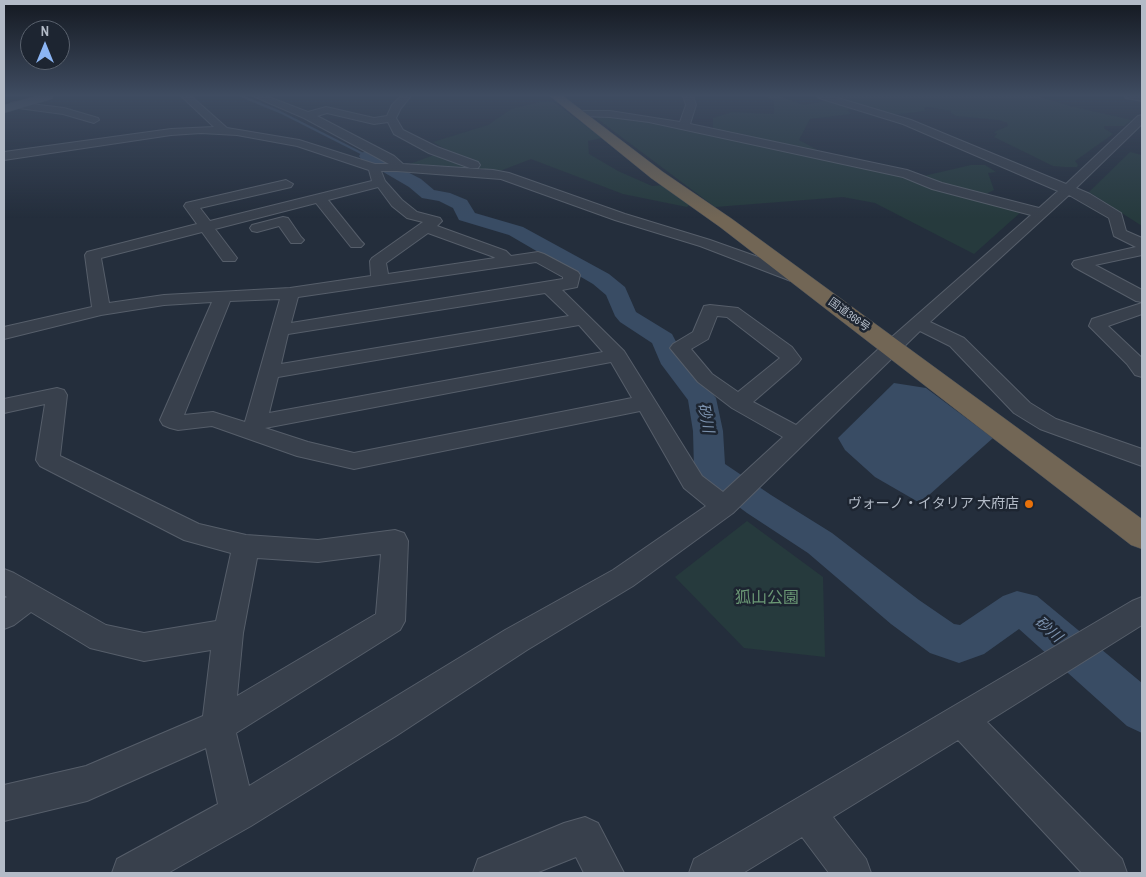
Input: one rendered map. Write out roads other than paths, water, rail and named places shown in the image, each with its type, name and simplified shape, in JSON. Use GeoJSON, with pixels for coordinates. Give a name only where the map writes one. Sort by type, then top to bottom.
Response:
{"type":"FeatureCollection","features":[{"type":"Feature","properties":{"kind":"highway","name":"国道366号"},"geometry":{"type":"LineString","coordinates":[[609,137],[657,175],[726,223],[1142,536]]}},
{"type":"Feature","properties":{"kind":"street"},"geometry":{"type":"LineString","coordinates":[[4,156],[137,137]]}},
{"type":"Feature","properties":{"kind":"street"},"geometry":{"type":"LineString","coordinates":[[261,137],[293,142],[375,168],[394,167],[493,174]]}},
{"type":"Feature","properties":{"kind":"street"},"geometry":{"type":"LineString","coordinates":[[348,137],[390,159],[396,163],[394,167]]}},
{"type":"Feature","properties":{"kind":"street"},"geometry":{"type":"LineString","coordinates":[[405,137],[493,174],[620,217],[705,243],[797,278]]}},
{"type":"Feature","properties":{"kind":"street"},"geometry":{"type":"LineString","coordinates":[[735,137],[898,172],[937,186],[1042,213]]}},
{"type":"Feature","properties":{"kind":"street"},"geometry":{"type":"LineString","coordinates":[[942,137],[1094,201],[1115,215],[1119,234],[1142,244]]}},
{"type":"Feature","properties":{"kind":"street"},"geometry":{"type":"LineString","coordinates":[[130,873],[238,813],[384,724],[516,640],[623,578],[727,503],[892,347],[1068,190],[1123,137]]}},
{"type":"Feature","properties":{"kind":"street"},"geometry":{"type":"LineString","coordinates":[[375,168],[379,183],[398,203],[412,215],[435,221],[428,228],[378,261],[380,279]]}},
{"type":"Feature","properties":{"kind":"street"},"geometry":{"type":"LineString","coordinates":[[229,258],[191,206],[284,179],[292,206]]}},
{"type":"Feature","properties":{"kind":"street"},"geometry":{"type":"LineString","coordinates":[[101,310],[92,255],[206,228],[379,183]]}},
{"type":"Feature","properties":{"kind":"street"},"geometry":{"type":"LineString","coordinates":[[320,199],[356,244]]}},
{"type":"Feature","properties":{"kind":"street"},"geometry":{"type":"LineString","coordinates":[[206,228],[282,221],[296,240]]}},
{"type":"Feature","properties":{"kind":"street"},"geometry":{"type":"LineString","coordinates":[[428,228],[500,254],[507,262]]}},
{"type":"Feature","properties":{"kind":"street"},"geometry":{"type":"LineString","coordinates":[[1142,250],[1080,264],[1142,297]]}},
{"type":"Feature","properties":{"kind":"street"},"geometry":{"type":"LineString","coordinates":[[4,332],[101,310],[164,300],[290,292],[538,257],[572,275],[571,283],[280,330]]}},
{"type":"Feature","properties":{"kind":"street"},"geometry":{"type":"LineString","coordinates":[[549,287],[617,355],[693,482],[727,503]]}},
{"type":"Feature","properties":{"kind":"street"},"geometry":{"type":"LineString","coordinates":[[254,428],[290,292]]}},
{"type":"Feature","properties":{"kind":"street"},"geometry":{"type":"LineString","coordinates":[[224,296],[170,420],[178,423],[213,419],[254,428],[305,450],[354,461],[644,403]]}},
{"type":"Feature","properties":{"kind":"street"},"geometry":{"type":"LineString","coordinates":[[1142,308],[1098,323],[1098,326],[1134,360],[1142,371]]}},
{"type":"Feature","properties":{"kind":"street"},"geometry":{"type":"LineString","coordinates":[[739,403],[791,359],[785,351],[732,312],[710,310],[701,335],[680,348],[705,378],[739,403],[799,436]]}},
{"type":"Feature","properties":{"kind":"street"},"geometry":{"type":"LineString","coordinates":[[270,372],[583,319]]}},
{"type":"Feature","properties":{"kind":"street"},"geometry":{"type":"LineString","coordinates":[[920,324],[957,342],[1022,408],[1048,424],[1127,454],[1140,452]]}},
{"type":"Feature","properties":{"kind":"street"},"geometry":{"type":"LineString","coordinates":[[254,428],[617,355]]}},
{"type":"Feature","properties":{"kind":"street"},"geometry":{"type":"LineString","coordinates":[[4,406],[57,395],[48,460],[193,533],[246,546],[318,551],[395,541],[390,621],[218,726],[87,783],[4,803]]}},
{"type":"Feature","properties":{"kind":"street"},"geometry":{"type":"LineString","coordinates":[[238,813],[218,726],[228,633],[246,546]]}},
{"type":"Feature","properties":{"kind":"street"},"geometry":{"type":"LineString","coordinates":[[4,581],[28,597],[101,638],[144,647],[228,633]]}},
{"type":"Feature","properties":{"kind":"street"},"geometry":{"type":"LineString","coordinates":[[4,616],[28,597]]}},
{"type":"Feature","properties":{"kind":"street"},"geometry":{"type":"LineString","coordinates":[[708,873],[1142,610]]}},
{"type":"Feature","properties":{"kind":"street"},"geometry":{"type":"LineString","coordinates":[[962,720],[1108,873]]}},
{"type":"Feature","properties":{"kind":"street"},"geometry":{"type":"LineString","coordinates":[[807,813],[852,873]]}},
{"type":"Feature","properties":{"kind":"street"},"geometry":{"type":"LineString","coordinates":[[492,873],[564,842],[585,836],[605,873]]}},
{"type":"Feature","properties":{"kind":"water"},"geometry":{"type":"Polygon","coordinates":[[[894,383],[926,388],[993,438],[920,503],[875,477],[845,450],[838,438],[894,383]]]}},
{"type":"Feature","properties":{"kind":"waterway","name":"砂川"},"geometry":{"type":"LineString","coordinates":[[329,137],[367,156]]}},
{"type":"Feature","properties":{"kind":"waterway","name":"砂川"},"geometry":{"type":"LineString","coordinates":[[367,156],[415,183],[428,194],[444,197],[460,204],[465,210],[466,216],[516,231],[601,279],[617,292],[623,311],[628,317],[663,339],[674,364],[702,398],[708,431],[710,469],[759,504],[820,543],[905,612],[944,640],[959,644],[970,641],[1017,608],[1023,608],[1142,711]]}},
{"type":"Feature","properties":{"kind":"place","name":"ヴォーノ・イタリア 大府店"},"geometry":{"type":"Point","coordinates":[1029,504]}},
{"type":"Feature","properties":{"kind":"park label","name":"狐山公園"},"geometry":{"type":"Point","coordinates":[767,599]}}]}
